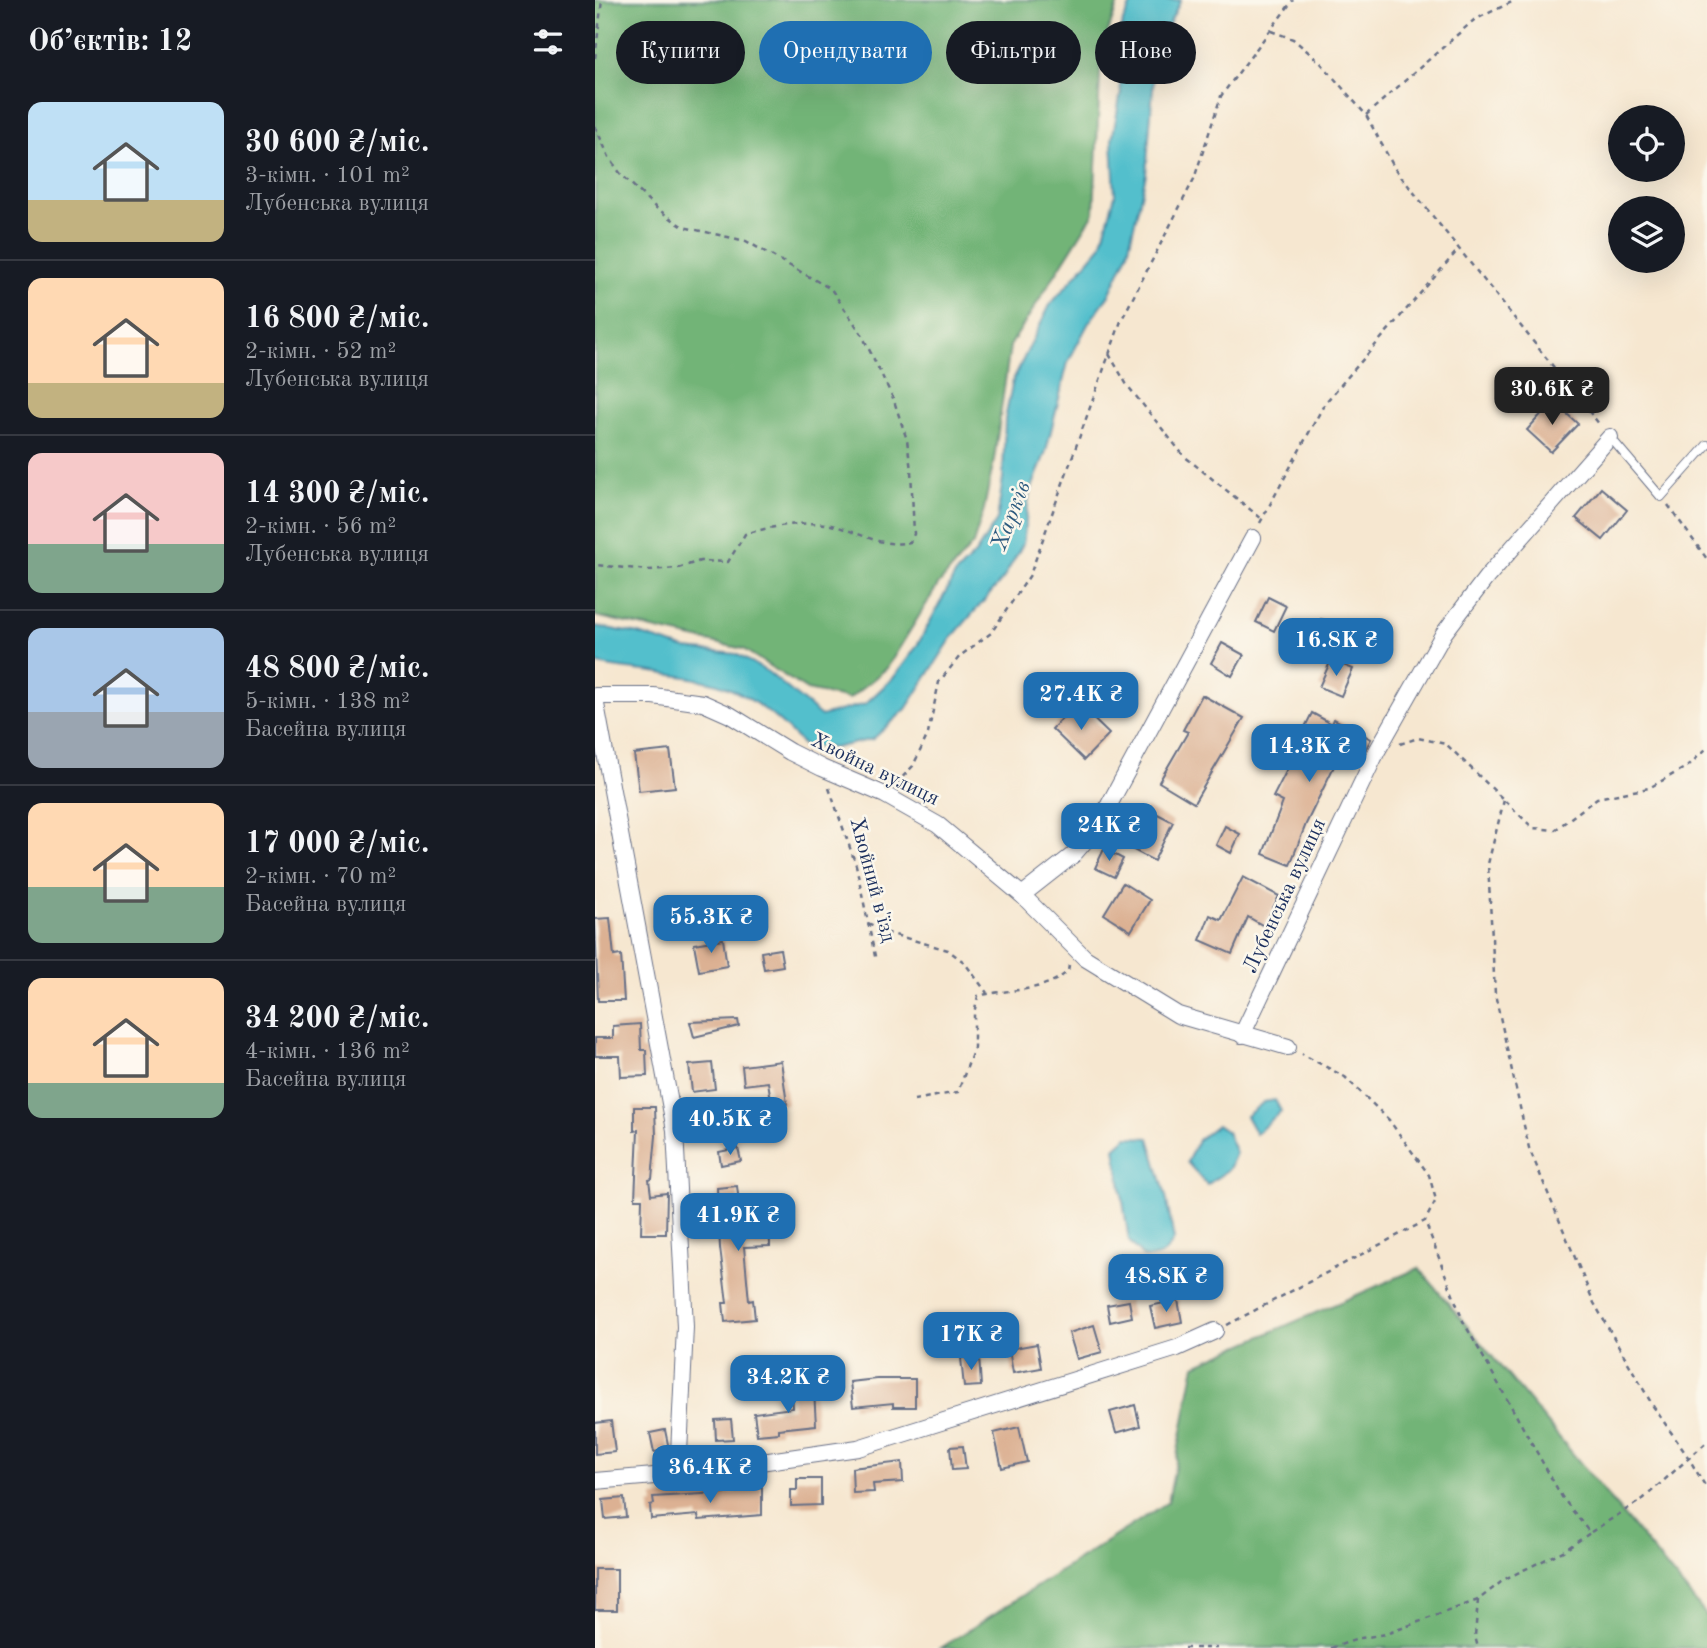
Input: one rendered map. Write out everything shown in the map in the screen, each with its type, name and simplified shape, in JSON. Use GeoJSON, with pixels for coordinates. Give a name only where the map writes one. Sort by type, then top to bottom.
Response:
{"type":"FeatureCollection","features":[{"type":"Feature","properties":{"kind":"street","name":"Лубeнська вулиця"},"geometry":{"type":"LineString","coordinates":[[1242,1035],[1377,751],[1444,633],[1486,578],[1610,437]]}},
{"type":"Feature","properties":{"kind":"street"},"geometry":{"type":"LineString","coordinates":[[1023,895],[1073,855],[1097,827],[1253,538]]}},
{"type":"Feature","properties":{"kind":"street","name":"Хвойна вулиця"},"geometry":{"type":"LineString","coordinates":[[595,698],[653,696],[703,703],[730,715],[822,768],[885,795],[938,825],[1023,895],[1085,958],[1178,1015],[1289,1047]]}},
{"type":"Feature","properties":{"kind":"street"},"geometry":{"type":"LineString","coordinates":[[595,698],[675,1130],[685,1327],[678,1474]]}},
{"type":"Feature","properties":{"kind":"street"},"geometry":{"type":"LineString","coordinates":[[595,1481],[678,1474],[858,1448],[1177,1348],[1215,1331]]}},
{"type":"Feature","properties":{"kind":"lane"},"geometry":{"type":"LineString","coordinates":[[1610,437],[1661,497],[1707,445]]}},
{"type":"Feature","properties":{"kind":"path"},"geometry":{"type":"LineString","coordinates":[[595,58],[602,0]]}},
{"type":"Feature","properties":{"kind":"path"},"geometry":{"type":"LineString","coordinates":[[885,795],[913,766],[928,734],[939,682],[960,656],[991,633],[1030,575],[1121,321],[1193,179],[1221,96],[1293,0]]}},
{"type":"Feature","properties":{"kind":"path"},"geometry":{"type":"LineString","coordinates":[[1366,115],[1474,20],[1515,0]]}},
{"type":"Feature","properties":{"kind":"path"},"geometry":{"type":"LineString","coordinates":[[1271,31],[1293,39],[1321,62],[1366,115],[1395,169],[1610,437]]}},
{"type":"Feature","properties":{"kind":"path"},"geometry":{"type":"LineString","coordinates":[[595,126],[620,173],[655,207],[683,227],[745,241],[831,289],[861,333],[894,398],[907,440],[914,534],[910,542],[897,545],[829,524],[771,526],[745,534],[728,562],[701,561],[678,568],[648,570],[595,565]]}},
{"type":"Feature","properties":{"kind":"path"},"geometry":{"type":"LineString","coordinates":[[1109,354],[1127,385],[1184,456],[1262,519],[1325,402],[1458,250]]}},
{"type":"Feature","properties":{"kind":"path"},"geometry":{"type":"LineString","coordinates":[[1661,497],[1707,559]]}},
{"type":"Feature","properties":{"kind":"path"},"geometry":{"type":"LineString","coordinates":[[1377,751],[1418,738],[1445,744],[1533,828],[1555,830],[1597,798],[1649,788],[1688,766],[1707,748]]}},
{"type":"Feature","properties":{"kind":"path","name":"Хвойний в'їзд"},"geometry":{"type":"LineString","coordinates":[[822,768],[856,865],[876,961]]}},
{"type":"Feature","properties":{"kind":"path"},"geometry":{"type":"LineString","coordinates":[[1504,800],[1488,863],[1495,994],[1529,1148],[1594,1303],[1653,1406],[1707,1489]]}},
{"type":"Feature","properties":{"kind":"path"},"geometry":{"type":"LineString","coordinates":[[868,923],[888,933],[948,950],[964,962],[987,993]]}},
{"type":"Feature","properties":{"kind":"path"},"geometry":{"type":"LineString","coordinates":[[914,1100],[958,1092],[974,1048],[974,1013],[978,996],[1057,982],[1068,971],[1071,944]]}},
{"type":"Feature","properties":{"kind":"path"},"geometry":{"type":"LineString","coordinates":[[1215,1331],[1425,1221],[1436,1200],[1429,1175],[1389,1119],[1345,1077],[1289,1047]]}},
{"type":"Feature","properties":{"kind":"path"},"geometry":{"type":"LineString","coordinates":[[1425,1221],[1463,1321],[1562,1497],[1590,1533]]}},
{"type":"Feature","properties":{"kind":"path"},"geometry":{"type":"LineString","coordinates":[[1331,1648],[1361,1638],[1386,1634],[1478,1600],[1505,1579],[1565,1550],[1643,1499],[1707,1442]]}},
{"type":"Feature","properties":{"kind":"path"},"geometry":{"type":"LineString","coordinates":[[1478,1600],[1475,1636],[1478,1648]]}},
{"type":"Feature","properties":{"kind":"path"},"geometry":{"type":"LineString","coordinates":[[1184,1648],[1217,1648]]}},
{"type":"Feature","properties":{"kind":"green space"},"geometry":{"type":"Polygon","coordinates":[[[595,0],[1119,0],[1112,21],[1095,21],[1095,84],[1100,84],[1094,213],[1010,346],[994,460],[984,509],[973,544],[938,585],[887,668],[849,699],[807,690],[743,649],[595,616],[595,0]]]}},
{"type":"Feature","properties":{"kind":"green space"},"geometry":{"type":"Polygon","coordinates":[[[1419,1268],[1707,1616],[1707,1648],[941,1648],[1168,1502],[1195,1365],[1419,1268]]]}},
{"type":"Feature","properties":{"kind":"water"},"geometry":{"type":"Polygon","coordinates":[[[1133,0],[1181,0],[1170,21],[1123,21],[1133,0]]]}},
{"type":"Feature","properties":{"kind":"water","name":"Харків"},"geometry":{"type":"Polygon","coordinates":[[[1120,84],[1153,84],[1146,174],[1127,256],[1109,295],[1088,324],[1068,362],[1046,451],[1029,496],[1023,544],[1003,579],[953,636],[906,709],[873,739],[834,748],[804,746],[767,711],[723,686],[697,679],[595,663],[595,626],[639,634],[686,649],[736,654],[768,672],[821,716],[865,704],[894,677],[917,646],[956,573],[975,554],[997,520],[1003,478],[1005,419],[1013,380],[1050,305],[1101,246],[1115,195],[1112,140],[1121,92],[1120,84]]]}},
{"type":"Feature","properties":{"kind":"water"},"geometry":{"type":"Polygon","coordinates":[[[1275,1100],[1281,1111],[1256,1134],[1246,1116],[1264,1102],[1275,1100]]]}},
{"type":"Feature","properties":{"kind":"water"},"geometry":{"type":"Polygon","coordinates":[[[1217,1125],[1227,1132],[1236,1153],[1229,1169],[1207,1185],[1187,1162],[1198,1140],[1217,1125]]]}},
{"type":"Feature","properties":{"kind":"water"},"geometry":{"type":"Polygon","coordinates":[[[1127,1137],[1149,1138],[1166,1196],[1174,1240],[1165,1252],[1154,1257],[1144,1258],[1129,1241],[1115,1148],[1127,1137]]]}},
{"type":"Feature","properties":{"kind":"building"},"geometry":{"type":"Polygon","coordinates":[[[1553,401],[1578,424],[1551,452],[1527,430],[1553,401]]]}},
{"type":"Feature","properties":{"kind":"building"},"geometry":{"type":"Polygon","coordinates":[[[1601,488],[1627,510],[1603,540],[1576,518],[1601,488]]]}},
{"type":"Feature","properties":{"kind":"building"},"geometry":{"type":"Polygon","coordinates":[[[1268,597],[1286,606],[1274,631],[1256,622],[1268,597]]]}},
{"type":"Feature","properties":{"kind":"building"},"geometry":{"type":"Polygon","coordinates":[[[1321,619],[1333,623],[1325,643],[1313,638],[1321,619]]]}},
{"type":"Feature","properties":{"kind":"building"},"geometry":{"type":"Polygon","coordinates":[[[1222,643],[1244,655],[1232,676],[1211,663],[1222,643]]]}},
{"type":"Feature","properties":{"kind":"building"},"geometry":{"type":"Polygon","coordinates":[[[1331,660],[1353,669],[1341,696],[1319,687],[1331,660]]]}},
{"type":"Feature","properties":{"kind":"building"},"geometry":{"type":"Polygon","coordinates":[[[1202,695],[1244,718],[1194,803],[1159,782],[1188,732],[1183,730],[1202,695]]]}},
{"type":"Feature","properties":{"kind":"building"},"geometry":{"type":"Polygon","coordinates":[[[1077,703],[1109,734],[1084,760],[1052,729],[1077,703]]]}},
{"type":"Feature","properties":{"kind":"building"},"geometry":{"type":"Polygon","coordinates":[[[1312,713],[1332,724],[1334,719],[1371,739],[1362,756],[1351,750],[1343,763],[1337,760],[1306,824],[1290,865],[1263,854],[1283,802],[1273,797],[1292,760],[1309,768],[1322,744],[1302,733],[1312,713]]]}},
{"type":"Feature","properties":{"kind":"building"},"geometry":{"type":"Polygon","coordinates":[[[670,750],[675,787],[639,791],[634,754],[670,750]]]}},
{"type":"Feature","properties":{"kind":"building"},"geometry":{"type":"Polygon","coordinates":[[[1146,808],[1173,822],[1154,861],[1126,846],[1146,808]]]}},
{"type":"Feature","properties":{"kind":"building"},"geometry":{"type":"Polygon","coordinates":[[[1225,826],[1240,834],[1231,853],[1216,845],[1225,826]]]}},
{"type":"Feature","properties":{"kind":"building"},"geometry":{"type":"Polygon","coordinates":[[[1104,849],[1123,859],[1114,877],[1095,868],[1104,849]]]}},
{"type":"Feature","properties":{"kind":"building"},"geometry":{"type":"Polygon","coordinates":[[[1243,877],[1279,896],[1264,926],[1248,917],[1232,954],[1200,940],[1210,915],[1221,920],[1243,877]]]}},
{"type":"Feature","properties":{"kind":"building"},"geometry":{"type":"Polygon","coordinates":[[[1123,883],[1150,900],[1131,931],[1104,914],[1123,883]]]}},
{"type":"Feature","properties":{"kind":"building"},"geometry":{"type":"Polygon","coordinates":[[[610,918],[614,956],[621,955],[624,1001],[598,1001],[595,919],[610,918]]]}},
{"type":"Feature","properties":{"kind":"building"},"geometry":{"type":"Polygon","coordinates":[[[723,939],[727,966],[699,971],[694,944],[723,939]]]}},
{"type":"Feature","properties":{"kind":"building"},"geometry":{"type":"Polygon","coordinates":[[[780,949],[783,966],[764,969],[761,952],[780,949]]]}},
{"type":"Feature","properties":{"kind":"building"},"geometry":{"type":"Polygon","coordinates":[[[738,1020],[739,1026],[694,1037],[690,1022],[738,1020]]]}},
{"type":"Feature","properties":{"kind":"building"},"geometry":{"type":"Polygon","coordinates":[[[640,1024],[641,1050],[646,1050],[647,1076],[621,1077],[620,1056],[595,1056],[595,1038],[613,1038],[613,1026],[640,1024]]]}},
{"type":"Feature","properties":{"kind":"building"},"geometry":{"type":"Polygon","coordinates":[[[781,1061],[787,1104],[772,1106],[768,1082],[744,1085],[742,1066],[781,1061]]]}},
{"type":"Feature","properties":{"kind":"building"},"geometry":{"type":"Polygon","coordinates":[[[712,1063],[715,1089],[692,1092],[689,1065],[712,1063]]]}},
{"type":"Feature","properties":{"kind":"building"},"geometry":{"type":"Polygon","coordinates":[[[634,1107],[655,1107],[656,1136],[652,1179],[649,1180],[651,1195],[667,1193],[666,1234],[641,1234],[642,1199],[635,1199],[638,1130],[634,1131],[634,1107]]]}},
{"type":"Feature","properties":{"kind":"building"},"geometry":{"type":"Polygon","coordinates":[[[718,1110],[722,1126],[703,1130],[699,1113],[718,1110]]]}},
{"type":"Feature","properties":{"kind":"building"},"geometry":{"type":"Polygon","coordinates":[[[738,1148],[741,1161],[721,1165],[719,1152],[738,1148]]]}},
{"type":"Feature","properties":{"kind":"building"},"geometry":{"type":"Polygon","coordinates":[[[737,1186],[741,1220],[769,1219],[770,1246],[744,1247],[749,1301],[753,1300],[755,1319],[725,1322],[723,1303],[727,1303],[720,1248],[717,1188],[737,1186]]]}},
{"type":"Feature","properties":{"kind":"building"},"geometry":{"type":"Polygon","coordinates":[[[1178,1300],[1182,1322],[1155,1328],[1150,1306],[1178,1300]]]}},
{"type":"Feature","properties":{"kind":"building"},"geometry":{"type":"Polygon","coordinates":[[[1129,1301],[1132,1317],[1110,1322],[1107,1305],[1129,1301]]]}},
{"type":"Feature","properties":{"kind":"building"},"geometry":{"type":"Polygon","coordinates":[[[1094,1325],[1102,1352],[1077,1359],[1069,1333],[1094,1325]]]}},
{"type":"Feature","properties":{"kind":"building"},"geometry":{"type":"Polygon","coordinates":[[[1037,1344],[1041,1368],[1013,1373],[1009,1349],[1037,1344]]]}},
{"type":"Feature","properties":{"kind":"building"},"geometry":{"type":"Polygon","coordinates":[[[979,1356],[981,1386],[964,1387],[961,1358],[979,1356]]]}},
{"type":"Feature","properties":{"kind":"building"},"geometry":{"type":"Polygon","coordinates":[[[915,1379],[915,1407],[893,1407],[893,1403],[853,1407],[850,1382],[915,1379]]]}},
{"type":"Feature","properties":{"kind":"building"},"geometry":{"type":"Polygon","coordinates":[[[814,1391],[816,1425],[779,1429],[779,1433],[757,1435],[754,1413],[793,1408],[792,1393],[814,1391]]]}},
{"type":"Feature","properties":{"kind":"building"},"geometry":{"type":"Polygon","coordinates":[[[1135,1405],[1140,1426],[1116,1433],[1110,1412],[1135,1405]]]}},
{"type":"Feature","properties":{"kind":"building"},"geometry":{"type":"Polygon","coordinates":[[[731,1419],[733,1439],[716,1440],[715,1420],[731,1419]]]}},
{"type":"Feature","properties":{"kind":"building"},"geometry":{"type":"Polygon","coordinates":[[[611,1421],[615,1452],[595,1454],[595,1423],[611,1421]]]}},
{"type":"Feature","properties":{"kind":"building"},"geometry":{"type":"Polygon","coordinates":[[[1019,1427],[1027,1462],[1002,1468],[994,1433],[1019,1427]]]}},
{"type":"Feature","properties":{"kind":"building"},"geometry":{"type":"Polygon","coordinates":[[[665,1430],[669,1449],[654,1452],[650,1433],[665,1430]]]}},
{"type":"Feature","properties":{"kind":"building"},"geometry":{"type":"Polygon","coordinates":[[[963,1446],[966,1469],[952,1470],[950,1447],[963,1446]]]}},
{"type":"Feature","properties":{"kind":"building"},"geometry":{"type":"Polygon","coordinates":[[[902,1462],[903,1482],[873,1484],[874,1492],[853,1493],[852,1468],[902,1462]]]}},
{"type":"Feature","properties":{"kind":"building"},"geometry":{"type":"Polygon","coordinates":[[[797,1479],[821,1479],[821,1505],[791,1506],[791,1490],[797,1490],[797,1479]]]}},
{"type":"Feature","properties":{"kind":"building"},"geometry":{"type":"Polygon","coordinates":[[[762,1487],[762,1515],[699,1520],[698,1515],[651,1519],[650,1505],[654,1504],[653,1497],[736,1492],[736,1488],[762,1487]]]}},
{"type":"Feature","properties":{"kind":"building"},"geometry":{"type":"Polygon","coordinates":[[[624,1498],[626,1517],[605,1519],[603,1500],[624,1498]]]}},
{"type":"Feature","properties":{"kind":"building"},"geometry":{"type":"Polygon","coordinates":[[[595,1569],[617,1569],[617,1610],[595,1610],[595,1569]]]}}]}
